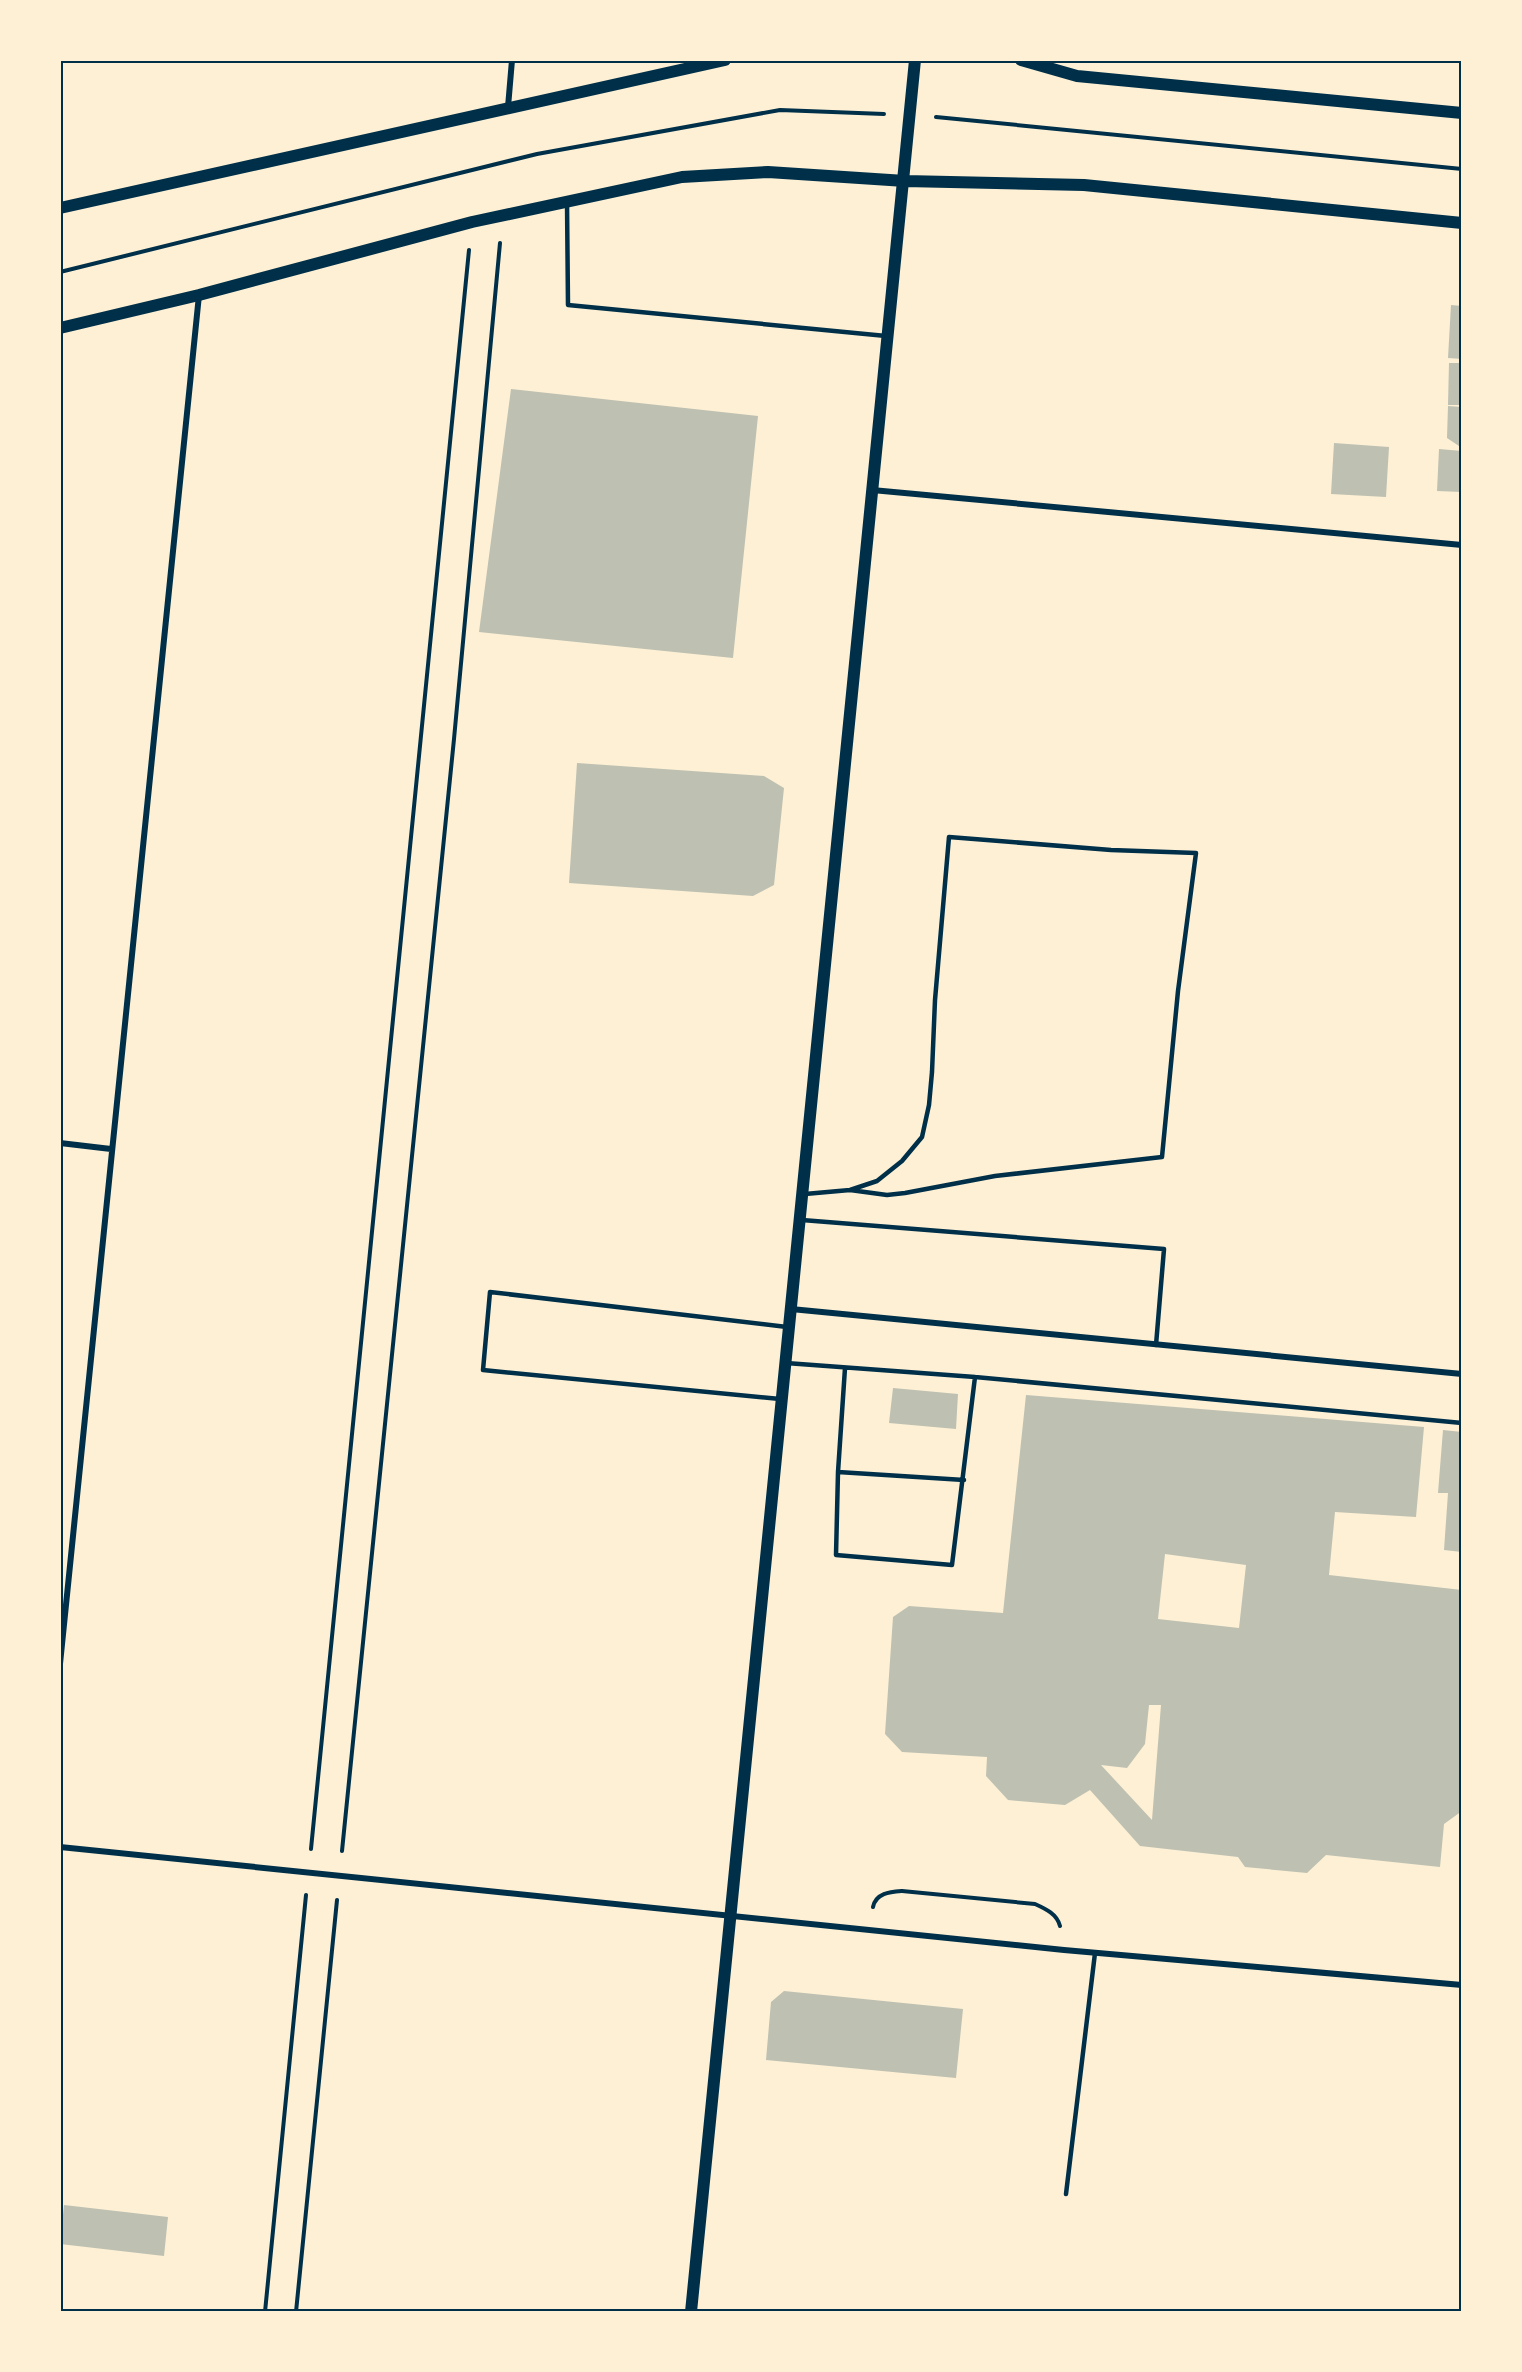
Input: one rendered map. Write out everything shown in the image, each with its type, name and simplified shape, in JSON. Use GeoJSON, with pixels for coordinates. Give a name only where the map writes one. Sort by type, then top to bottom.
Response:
{"type":"FeatureCollection","features":[{"type":"Feature","properties":{"kind":"main road"},"geometry":{"type":"LineString","coordinates":[[60,208],[725,60]]}},
{"type":"Feature","properties":{"kind":"main road"},"geometry":{"type":"LineString","coordinates":[[691,2312],[872,490],[905,181],[915,60]]}},
{"type":"Feature","properties":{"kind":"main road"},"geometry":{"type":"LineString","coordinates":[[1021,60],[1077,76],[1462,113]]}},
{"type":"Feature","properties":{"kind":"main road"},"geometry":{"type":"LineString","coordinates":[[60,328],[199,295],[472,222],[682,177],[768,172],[905,181],[1084,185],[1462,223]]}},
{"type":"Feature","properties":{"kind":"street"},"geometry":{"type":"LineString","coordinates":[[508,107],[512,60]]}},
{"type":"Feature","properties":{"kind":"street"},"geometry":{"type":"LineString","coordinates":[[60,1664],[199,295]]}},
{"type":"Feature","properties":{"kind":"street"},"geometry":{"type":"LineString","coordinates":[[872,490],[1462,545]]}},
{"type":"Feature","properties":{"kind":"street"},"geometry":{"type":"LineString","coordinates":[[60,1143],[111,1149]]}},
{"type":"Feature","properties":{"kind":"street"},"geometry":{"type":"LineString","coordinates":[[791,1309],[1462,1374]]}},
{"type":"Feature","properties":{"kind":"street"},"geometry":{"type":"LineString","coordinates":[[60,1847],[1064,1950],[1462,1985]]}},
{"type":"Feature","properties":{"kind":"lane"},"geometry":{"type":"LineString","coordinates":[[567,202],[568,305],[889,337]]}},
{"type":"Feature","properties":{"kind":"lane"},"geometry":{"type":"LineString","coordinates":[[802,1195],[850,1190],[878,1181],[902,1161],[922,1137],[929,1105],[932,1072],[935,991],[949,837],[1111,850],[1196,853],[1178,991],[1162,1157],[995,1176],[887,1195],[850,1190]]}},
{"type":"Feature","properties":{"kind":"lane"},"geometry":{"type":"LineString","coordinates":[[800,1220],[1164,1249],[1156,1345]]}},
{"type":"Feature","properties":{"kind":"lane"},"geometry":{"type":"LineString","coordinates":[[782,1400],[483,1370],[490,1292],[789,1327]]}},
{"type":"Feature","properties":{"kind":"lane"},"geometry":{"type":"LineString","coordinates":[[785,1362],[975,1377],[1462,1423]]}},
{"type":"Feature","properties":{"kind":"lane"},"geometry":{"type":"LineString","coordinates":[[845,1368],[838,1472],[836,1555],[952,1565],[975,1377]]}},
{"type":"Feature","properties":{"kind":"lane"},"geometry":{"type":"LineString","coordinates":[[838,1472],[964,1480]]}},
{"type":"Feature","properties":{"kind":"lane"},"geometry":{"type":"LineString","coordinates":[[1066,2194],[1095,1953]]}},
{"type":"Feature","properties":{"kind":"path"},"geometry":{"type":"LineString","coordinates":[[296,2312],[453,751],[503,216]]}},
{"type":"Feature","properties":{"kind":"path"},"geometry":{"type":"LineString","coordinates":[[265,2312],[472,222]]}},
{"type":"Feature","properties":{"kind":"path"},"geometry":{"type":"LineString","coordinates":[[870,1929],[874,1902],[885,1893],[902,1891],[1035,1904],[1047,1909],[1059,1920],[1064,1950]]}},
{"type":"Feature","properties":{"kind":"building"},"geometry":{"type":"Polygon","coordinates":[[[1451,305],[1462,306],[1462,359],[1448,358],[1451,305]]]}},
{"type":"Feature","properties":{"kind":"building"},"geometry":{"type":"Polygon","coordinates":[[[1449,363],[1462,363],[1462,405],[1448,405],[1449,363]]]}},
{"type":"Feature","properties":{"kind":"building"},"geometry":{"type":"Polygon","coordinates":[[[511,389],[758,416],[733,658],[479,632],[511,389]]]}},
{"type":"Feature","properties":{"kind":"building"},"geometry":{"type":"Polygon","coordinates":[[[1448,406],[1462,407],[1462,448],[1447,438],[1448,406]]]}},
{"type":"Feature","properties":{"kind":"building"},"geometry":{"type":"Polygon","coordinates":[[[1334,443],[1389,447],[1386,497],[1331,494],[1334,443]]]}},
{"type":"Feature","properties":{"kind":"building"},"geometry":{"type":"Polygon","coordinates":[[[1439,449],[1462,451],[1462,492],[1437,491],[1439,449]]]}},
{"type":"Feature","properties":{"kind":"building"},"geometry":{"type":"Polygon","coordinates":[[[577,763],[764,776],[784,788],[774,885],[753,896],[569,883],[577,763]]]}},
{"type":"Feature","properties":{"kind":"building"},"geometry":{"type":"Polygon","coordinates":[[[893,1388],[958,1394],[956,1429],[889,1423],[893,1388]]]}},
{"type":"Feature","properties":{"kind":"building"},"geometry":{"type":"Polygon","coordinates":[[[1026,1395],[1424,1427],[1416,1517],[1335,1512],[1329,1575],[1462,1590],[1462,1647],[1459,1677],[1462,1680],[1462,1811],[1444,1824],[1440,1867],[1326,1855],[1307,1873],[1245,1867],[1238,1857],[1140,1846],[1090,1790],[1065,1805],[1008,1800],[986,1776],[987,1757],[902,1752],[885,1734],[893,1617],[909,1606],[1003,1613],[1026,1395]],[[1165,1554],[1158,1619],[1239,1628],[1246,1565],[1165,1554]],[[1149,1705],[1145,1744],[1127,1768],[1101,1765],[1152,1820],[1161,1705],[1149,1705]]]}},
{"type":"Feature","properties":{"kind":"building"},"geometry":{"type":"Polygon","coordinates":[[[1443,1430],[1462,1432],[1462,1552],[1444,1550],[1448,1493],[1438,1493],[1443,1430]]]}},
{"type":"Feature","properties":{"kind":"building"},"geometry":{"type":"Polygon","coordinates":[[[784,1991],[963,2009],[956,2078],[766,2060],[771,2002],[784,1991]]]}},
{"type":"Feature","properties":{"kind":"building"},"geometry":{"type":"Polygon","coordinates":[[[64,2205],[168,2217],[164,2256],[60,2244],[64,2205]]]}}]}
